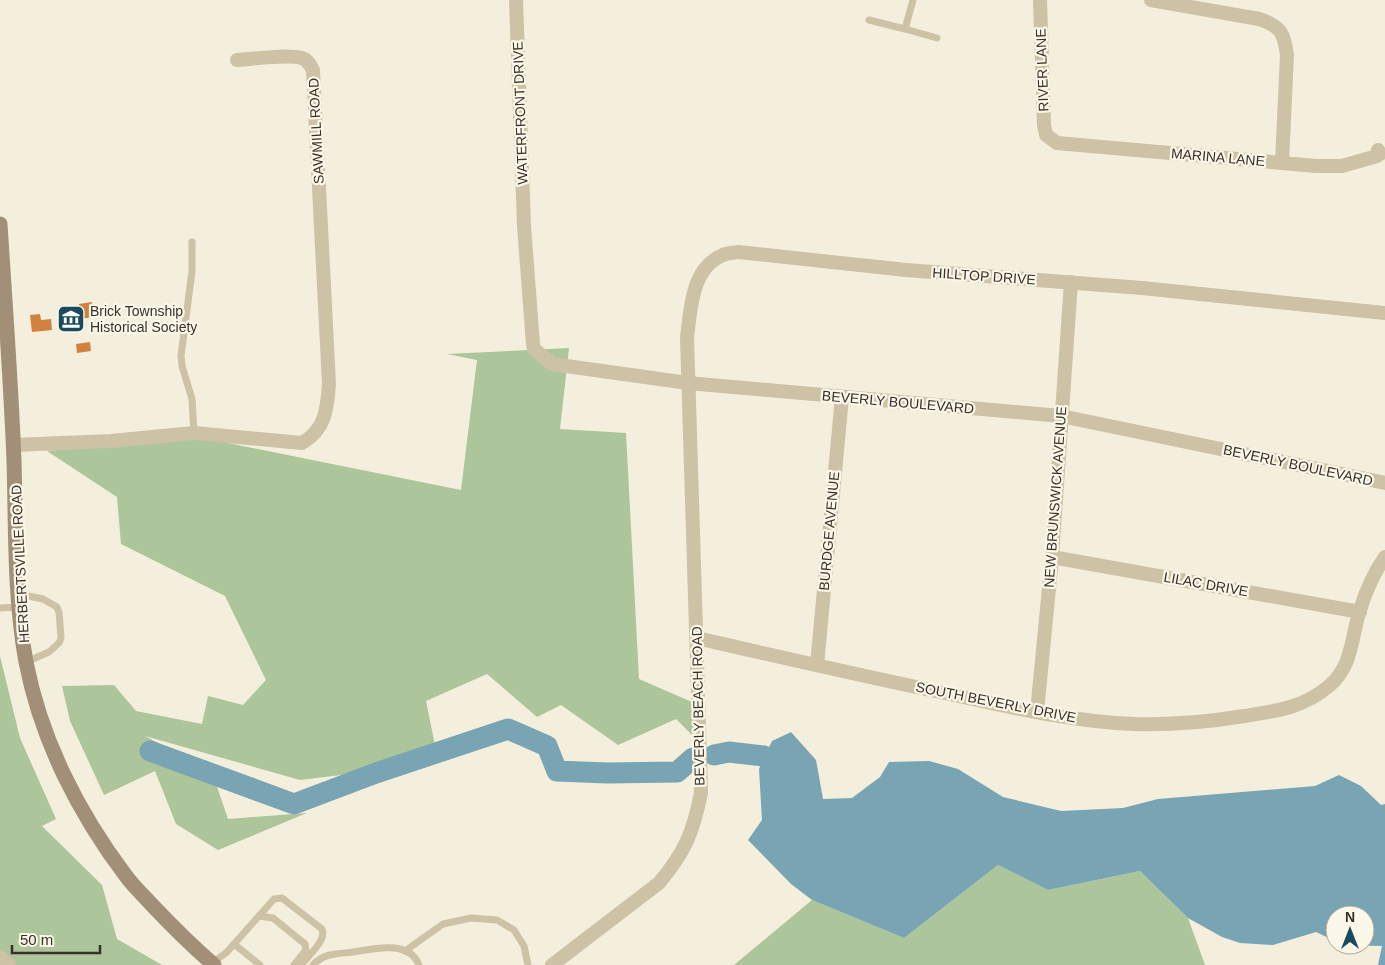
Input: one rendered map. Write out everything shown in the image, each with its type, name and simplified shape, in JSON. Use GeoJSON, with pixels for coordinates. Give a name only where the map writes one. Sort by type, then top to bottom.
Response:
{"type":"FeatureCollection","features":[{"type":"Feature","properties":{"kind":"main road","name":"HERBERTSVILLE ROAD"},"geometry":{"type":"LineString","coordinates":[[0,224],[13,445],[19,600],[26,662],[43,725],[58,762],[81,808],[126,877],[172,926],[212,964]]}},
{"type":"Feature","properties":{"kind":"street","name":"WATERFRONT DRIVE"},"geometry":{"type":"LineString","coordinates":[[516,0],[524,226]]}},
{"type":"Feature","properties":{"kind":"street","name":"RIVER LANE"},"geometry":{"type":"LineString","coordinates":[[1040,0],[1044,124],[1046,135],[1049,138]]}},
{"type":"Feature","properties":{"kind":"street"},"geometry":{"type":"LineString","coordinates":[[1151,0],[1259,19],[1272,23],[1279,29],[1285,39],[1287,56],[1282,163]]}},
{"type":"Feature","properties":{"kind":"street","name":"SAWMILL ROAD"},"geometry":{"type":"LineString","coordinates":[[194,433],[302,444],[310,439],[324,421],[329,384],[312,70],[309,63],[302,58],[276,57],[237,60]]}},
{"type":"Feature","properties":{"kind":"street","name":"MARINA LANE"},"geometry":{"type":"LineString","coordinates":[[1049,138],[1057,143],[1316,166],[1342,166],[1377,156],[1380,154],[1378,150]]}},
{"type":"Feature","properties":{"kind":"street","name":"BEVERLY BOULEVARD"},"geometry":{"type":"LineString","coordinates":[[524,226],[534,349],[552,364],[688,383],[1061,416],[1385,483]]}},
{"type":"Feature","properties":{"kind":"street","name":"HILLTOP DRIVE"},"geometry":{"type":"LineString","coordinates":[[688,383],[686,337],[694,289],[710,264],[722,255],[738,252],[906,270],[1142,288],[1385,313]]}},
{"type":"Feature","properties":{"kind":"street","name":"NEW BRUNSWICK AVENUE"},"geometry":{"type":"LineString","coordinates":[[1037,712],[1052,557],[1071,282]]}},
{"type":"Feature","properties":{"kind":"street","name":"BEVERLY BEACH ROAD"},"geometry":{"type":"LineString","coordinates":[[552,965],[658,883],[673,866],[685,847],[695,824],[701,794],[688,383]]}},
{"type":"Feature","properties":{"kind":"street","name":"BURDGE AVENUE"},"geometry":{"type":"LineString","coordinates":[[816,665],[842,397]]}},
{"type":"Feature","properties":{"kind":"street"},"geometry":{"type":"LineString","coordinates":[[13,445],[111,441],[194,433]]}},
{"type":"Feature","properties":{"kind":"street","name":"LILAC DRIVE"},"geometry":{"type":"LineString","coordinates":[[1052,557],[1360,612]]}},
{"type":"Feature","properties":{"kind":"street","name":"SOUTH BEVERLY DRIVE"},"geometry":{"type":"LineString","coordinates":[[697,638],[1037,712],[1132,724],[1177,724],[1288,709],[1307,701],[1330,686],[1348,660],[1360,612],[1373,574],[1385,557]]}},
{"type":"Feature","properties":{"kind":"street"},"geometry":{"type":"LineString","coordinates":[[0,957],[9,965]]}},
{"type":"Feature","properties":{"kind":"lane"},"geometry":{"type":"LineString","coordinates":[[905,29],[913,0]]}},
{"type":"Feature","properties":{"kind":"lane"},"geometry":{"type":"LineString","coordinates":[[869,20],[937,38]]}},
{"type":"Feature","properties":{"kind":"lane"},"geometry":{"type":"LineString","coordinates":[[192,242],[192,271],[181,364],[192,399],[194,433]]}},
{"type":"Feature","properties":{"kind":"lane"},"geometry":{"type":"LineString","coordinates":[[0,608],[19,600],[43,599],[57,607],[61,638],[59,643],[49,652],[26,662]]}},
{"type":"Feature","properties":{"kind":"lane"},"geometry":{"type":"LineString","coordinates":[[212,964],[227,952],[274,899],[282,898],[322,929],[324,935],[301,965]]}},
{"type":"Feature","properties":{"kind":"lane"},"geometry":{"type":"LineString","coordinates":[[259,916],[273,918],[305,944],[306,950],[294,965]]}},
{"type":"Feature","properties":{"kind":"lane"},"geometry":{"type":"LineString","coordinates":[[405,950],[443,924],[471,918],[497,920],[514,930],[524,946],[528,965]]}},
{"type":"Feature","properties":{"kind":"lane"},"geometry":{"type":"LineString","coordinates":[[234,944],[260,965]]}},
{"type":"Feature","properties":{"kind":"lane"},"geometry":{"type":"LineString","coordinates":[[313,965],[318,959],[331,954],[388,947],[405,950],[417,959],[419,965]]}},
{"type":"Feature","properties":{"kind":"green space"},"geometry":{"type":"Polygon","coordinates":[[[569,348],[560,429],[626,433],[639,679],[692,702],[693,736],[676,719],[618,745],[561,705],[537,717],[487,674],[426,701],[436,750],[349,774],[300,780],[145,736],[212,772],[228,819],[307,813],[218,850],[176,824],[155,771],[104,795],[70,721],[62,686],[114,685],[136,711],[202,724],[208,696],[243,705],[266,680],[225,596],[121,544],[117,497],[47,451],[193,436],[461,490],[477,360],[447,354],[569,348]]]}},
{"type":"Feature","properties":{"kind":"green space"},"geometry":{"type":"Polygon","coordinates":[[[0,656],[20,738],[56,819],[42,826],[102,885],[117,939],[162,965],[0,965],[0,656]]]}},
{"type":"Feature","properties":{"kind":"green space"},"geometry":{"type":"Polygon","coordinates":[[[998,865],[1048,890],[1140,871],[1188,918],[1205,965],[734,965],[812,900],[904,938],[998,865]]]}},
{"type":"Feature","properties":{"kind":"water"},"geometry":{"type":"Polygon","coordinates":[[[791,732],[816,760],[823,799],[852,798],[880,777],[889,762],[929,761],[958,769],[1003,797],[1061,811],[1123,808],[1158,799],[1315,786],[1339,775],[1361,786],[1381,805],[1385,804],[1385,965],[1378,965],[1382,946],[1375,946],[1375,905],[1325,905],[1325,936],[1316,932],[1273,945],[1240,943],[1222,937],[1188,918],[1140,871],[1048,890],[998,865],[904,938],[812,900],[791,884],[748,840],[762,820],[759,769],[772,741],[791,732]]]}},
{"type":"Feature","properties":{"kind":"building"},"geometry":{"type":"Polygon","coordinates":[[[92,302],[93,317],[81,319],[79,304],[92,302]]]}},
{"type":"Feature","properties":{"kind":"building"},"geometry":{"type":"Polygon","coordinates":[[[40,314],[41,320],[51,319],[52,330],[32,332],[30,315],[40,314]]]}},
{"type":"Feature","properties":{"kind":"building"},"geometry":{"type":"Polygon","coordinates":[[[90,342],[91,351],[77,353],[76,344],[90,342]]]}},
{"type":"Feature","properties":{"kind":"waterway"},"geometry":{"type":"LineString","coordinates":[[150,751],[294,804],[376,773],[508,729],[547,746],[557,771],[607,773],[677,772],[693,758]]}},
{"type":"Feature","properties":{"kind":"waterway"},"geometry":{"type":"LineString","coordinates":[[714,755],[729,752],[764,756]]}},
{"type":"Feature","properties":{"kind":"place","name":"Brick Township Historical Society"},"geometry":{"type":"Point","coordinates":[71,319]}}]}
